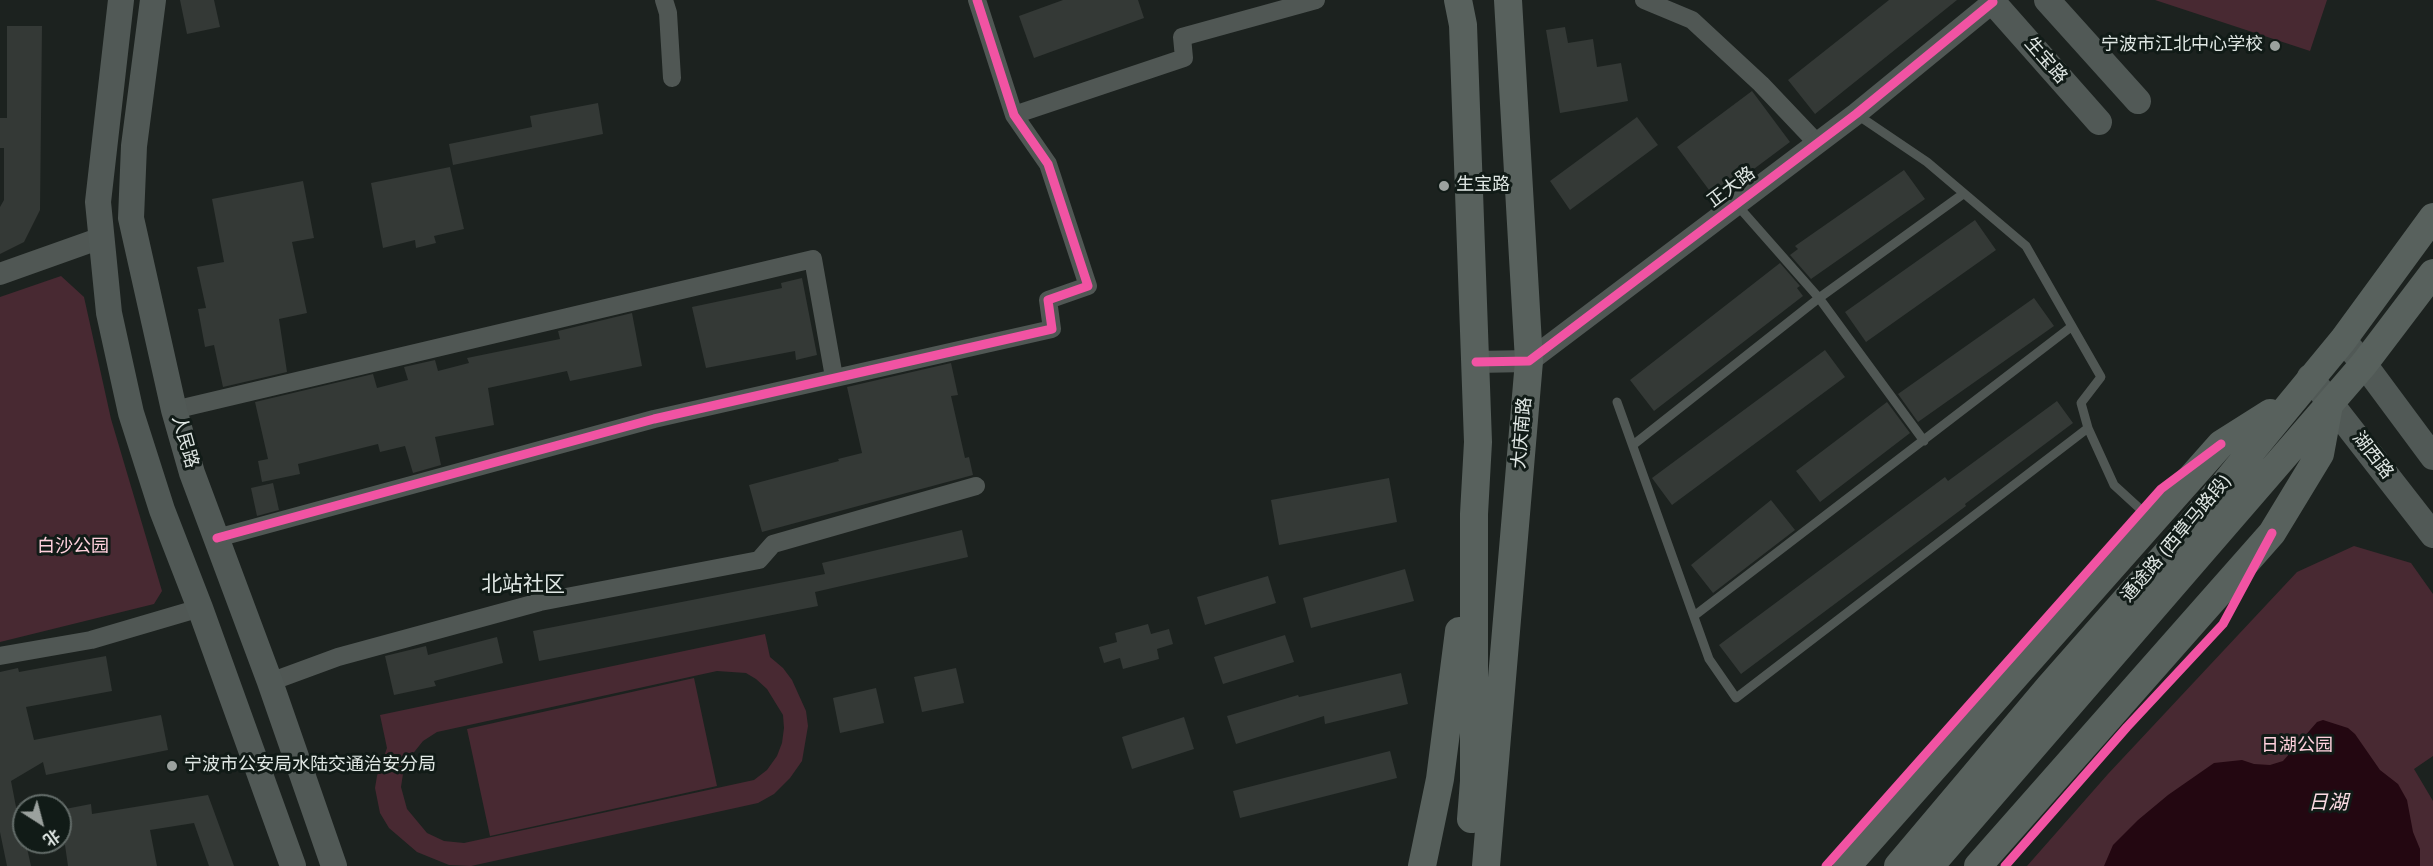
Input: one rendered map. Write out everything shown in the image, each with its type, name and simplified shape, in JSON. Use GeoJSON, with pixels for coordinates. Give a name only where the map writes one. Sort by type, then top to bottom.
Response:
{"type":"FeatureCollection","features":[{"type":"Feature","properties":{"kind":"main road"},"geometry":{"type":"LineString","coordinates":[[121,0],[98,202],[109,313],[131,413],[162,510],[200,608],[293,866]]}},
{"type":"Feature","properties":{"kind":"main road","name":"人民路"},"geometry":{"type":"LineString","coordinates":[[153,0],[134,146],[131,218],[174,410],[192,474],[270,682],[334,866]]}},
{"type":"Feature","properties":{"kind":"main road"},"geometry":{"type":"LineString","coordinates":[[1458,0],[1463,25],[1478,442],[1474,514],[1474,781],[1467,866]]}},
{"type":"Feature","properties":{"kind":"main road","name":"大庆南路"},"geometry":{"type":"LineString","coordinates":[[1486,866],[1528,361],[1508,0]]}},
{"type":"Feature","properties":{"kind":"main road"},"geometry":{"type":"LineString","coordinates":[[2047,0],[2138,101]]}},
{"type":"Feature","properties":{"kind":"main road","name":"生宝路"},"geometry":{"type":"LineString","coordinates":[[1992,1],[2099,122]]}},
{"type":"Feature","properties":{"kind":"main road","name":"通途路 (西草马路段)"},"geometry":{"type":"LineString","coordinates":[[1918,862],[2049,687],[2175,544],[2310,377],[2343,340],[2433,217]]}},
{"type":"Feature","properties":{"kind":"main road","name":"通途路 (西草马路段)"},"geometry":{"type":"LineString","coordinates":[[1918,862],[2364,364],[2433,273]]}},
{"type":"Feature","properties":{"kind":"main road"},"geometry":{"type":"LineString","coordinates":[[2343,340],[2364,364],[2433,457]]}},
{"type":"Feature","properties":{"kind":"main road","name":"湖西路"},"geometry":{"type":"LineString","coordinates":[[2310,377],[2433,535]]}},
{"type":"Feature","properties":{"kind":"main road"},"geometry":{"type":"LineString","coordinates":[[1847,866],[2221,444],[2292,399]]}},
{"type":"Feature","properties":{"kind":"main road"},"geometry":{"type":"LineString","coordinates":[[1978,866],[2272,533],[2320,453],[2330,402]]}},
{"type":"Feature","properties":{"kind":"main road"},"geometry":{"type":"LineString","coordinates":[[1422,866],[1440,778],[1474,514]]}},
{"type":"Feature","properties":{"kind":"street"},"geometry":{"type":"LineString","coordinates":[[664,0],[668,13],[672,78]]}},
{"type":"Feature","properties":{"kind":"street"},"geometry":{"type":"LineString","coordinates":[[217,538],[654,419],[1052,329],[1048,300],[1088,286],[1048,164],[1014,115],[977,0]]}},
{"type":"Feature","properties":{"kind":"street"},"geometry":{"type":"LineString","coordinates":[[1014,115],[1184,58],[1182,37],[1316,0]]}},
{"type":"Feature","properties":{"kind":"street"},"geometry":{"type":"LineString","coordinates":[[1644,0],[1692,20],[1761,84],[1818,143]]}},
{"type":"Feature","properties":{"kind":"street","name":"正大路"},"geometry":{"type":"LineString","coordinates":[[1528,361],[1856,114],[1992,1]]}},
{"type":"Feature","properties":{"kind":"street"},"geometry":{"type":"LineString","coordinates":[[0,274],[101,238]]}},
{"type":"Feature","properties":{"kind":"street"},"geometry":{"type":"LineString","coordinates":[[174,410],[813,259],[834,377]]}},
{"type":"Feature","properties":{"kind":"street"},"geometry":{"type":"LineString","coordinates":[[1476,362],[1528,361]]}},
{"type":"Feature","properties":{"kind":"street"},"geometry":{"type":"LineString","coordinates":[[270,682],[338,657],[540,602],[759,560],[773,544],[976,486]]}},
{"type":"Feature","properties":{"kind":"street"},"geometry":{"type":"LineString","coordinates":[[0,656],[91,640],[200,608]]}},
{"type":"Feature","properties":{"kind":"lane"},"geometry":{"type":"LineString","coordinates":[[1856,114],[1927,162],[2026,246],[2101,377],[2081,403],[2088,428],[2114,485],[2153,521]]}},
{"type":"Feature","properties":{"kind":"lane"},"geometry":{"type":"LineString","coordinates":[[1633,445],[1819,298],[1963,194]]}},
{"type":"Feature","properties":{"kind":"lane"},"geometry":{"type":"LineString","coordinates":[[1737,205],[1819,298],[1924,441]]}},
{"type":"Feature","properties":{"kind":"lane"},"geometry":{"type":"LineString","coordinates":[[1694,616],[2071,327]]}},
{"type":"Feature","properties":{"kind":"lane"},"geometry":{"type":"LineString","coordinates":[[1617,402],[1709,659],[1736,698],[2088,428]]}},
{"type":"Feature","properties":{"kind":"green space"},"geometry":{"type":"Polygon","coordinates":[[[2155,0],[2327,0],[2310,51],[2155,0]]]}},
{"type":"Feature","properties":{"kind":"green space","name":"白沙公园"},"geometry":{"type":"Polygon","coordinates":[[[61,276],[84,297],[111,419],[162,591],[154,604],[0,642],[0,297],[61,276]]]}},
{"type":"Feature","properties":{"kind":"green space","name":"日湖公园"},"geometry":{"type":"Polygon","coordinates":[[[2354,546],[2411,563],[2433,594],[2433,756],[2414,769],[2433,801],[2433,866],[2027,866],[2108,774],[2297,572],[2354,546]]]}},
{"type":"Feature","properties":{"kind":"green space"},"geometry":{"type":"Polygon","coordinates":[[[765,634],[770,657],[792,680],[806,711],[808,726],[802,761],[790,778],[774,794],[758,803],[471,866],[449,865],[417,852],[389,828],[380,813],[375,788],[387,748],[380,715],[765,634]],[[717,671],[437,732],[423,741],[411,756],[403,774],[401,787],[407,809],[427,833],[444,841],[464,843],[754,780],[767,770],[777,756],[784,728],[783,715],[767,689],[746,673],[717,671]]]}},
{"type":"Feature","properties":{"kind":"green space"},"geometry":{"type":"Polygon","coordinates":[[[694,678],[717,786],[490,836],[467,729],[694,678]]]}},
{"type":"Feature","properties":{"kind":"water","name":"日湖"},"geometry":{"type":"Polygon","coordinates":[[[2323,720],[2348,728],[2355,734],[2380,770],[2398,784],[2407,800],[2413,832],[2420,849],[2420,866],[2104,866],[2113,845],[2138,820],[2168,795],[2214,763],[2242,760],[2254,764],[2270,765],[2283,761],[2317,722],[2323,720]]]}},
{"type":"Feature","properties":{"kind":"building"},"geometry":{"type":"Polygon","coordinates":[[[180,0],[214,0],[220,27],[187,34],[180,0]]]}},
{"type":"Feature","properties":{"kind":"building"},"geometry":{"type":"Polygon","coordinates":[[[1063,0],[1138,0],[1144,18],[1034,58],[1019,16],[1063,0]]]}},
{"type":"Feature","properties":{"kind":"building"},"geometry":{"type":"Polygon","coordinates":[[[1889,0],[1957,0],[1815,114],[1788,80],[1889,0]]]}},
{"type":"Feature","properties":{"kind":"building"},"geometry":{"type":"Polygon","coordinates":[[[7,26],[42,26],[40,210],[24,242],[0,254],[0,207],[4,200],[4,148],[0,148],[0,118],[7,118],[7,26]]]}},
{"type":"Feature","properties":{"kind":"building"},"geometry":{"type":"Polygon","coordinates":[[[1565,27],[1568,43],[1593,39],[1597,67],[1621,63],[1628,101],[1560,113],[1546,30],[1565,27]]]}},
{"type":"Feature","properties":{"kind":"building"},"geometry":{"type":"Polygon","coordinates":[[[1752,91],[1790,142],[1715,198],[1677,147],[1752,91]]]}},
{"type":"Feature","properties":{"kind":"building"},"geometry":{"type":"Polygon","coordinates":[[[598,103],[603,134],[453,165],[449,144],[532,127],[530,116],[598,103]]]}},
{"type":"Feature","properties":{"kind":"building"},"geometry":{"type":"Polygon","coordinates":[[[1637,117],[1658,145],[1570,210],[1550,181],[1637,117]]]}},
{"type":"Feature","properties":{"kind":"building"},"geometry":{"type":"Polygon","coordinates":[[[450,167],[464,229],[434,236],[436,243],[416,248],[415,240],[383,248],[371,183],[450,167]]]}},
{"type":"Feature","properties":{"kind":"building"},"geometry":{"type":"Polygon","coordinates":[[[1904,170],[1925,199],[1811,279],[1790,255],[1798,249],[1795,246],[1904,170]]]}},
{"type":"Feature","properties":{"kind":"building"},"geometry":{"type":"Polygon","coordinates":[[[303,181],[314,238],[292,242],[307,313],[279,319],[287,372],[223,387],[214,345],[205,347],[198,309],[206,308],[197,267],[224,262],[212,199],[303,181]]]}},
{"type":"Feature","properties":{"kind":"building"},"geometry":{"type":"Polygon","coordinates":[[[1975,220],[1996,250],[1866,342],[1845,312],[1975,220]]]}},
{"type":"Feature","properties":{"kind":"building"},"geometry":{"type":"Polygon","coordinates":[[[1780,263],[1800,286],[1797,288],[1803,296],[1654,411],[1630,380],[1780,263]]]}},
{"type":"Feature","properties":{"kind":"building"},"geometry":{"type":"Polygon","coordinates":[[[802,278],[817,355],[796,360],[795,351],[706,368],[692,307],[782,288],[781,283],[802,278]]]}},
{"type":"Feature","properties":{"kind":"building"},"geometry":{"type":"Polygon","coordinates":[[[2034,298],[2054,326],[1918,422],[1898,394],[2034,298]]]}},
{"type":"Feature","properties":{"kind":"building"},"geometry":{"type":"Polygon","coordinates":[[[632,313],[642,366],[570,381],[567,371],[488,388],[494,425],[435,437],[441,465],[413,473],[405,446],[380,452],[378,444],[298,464],[300,474],[262,482],[258,461],[268,459],[255,402],[373,374],[377,388],[408,380],[404,367],[435,360],[438,371],[469,363],[467,358],[560,339],[558,331],[632,313]]]}},
{"type":"Feature","properties":{"kind":"building"},"geometry":{"type":"Polygon","coordinates":[[[1825,350],[1845,377],[1672,505],[1652,478],[1825,350]]]}},
{"type":"Feature","properties":{"kind":"building"},"geometry":{"type":"Polygon","coordinates":[[[951,363],[958,395],[951,396],[965,458],[969,457],[973,475],[762,532],[749,485],[862,453],[847,387],[951,363]]]}},
{"type":"Feature","properties":{"kind":"building"},"geometry":{"type":"Polygon","coordinates":[[[2057,401],[2073,423],[1741,674],[1719,645],[1945,477],[1948,481],[2057,401]]]}},
{"type":"Feature","properties":{"kind":"building"},"geometry":{"type":"Polygon","coordinates":[[[1887,402],[1910,433],[1820,502],[1796,471],[1887,402]]]}},
{"type":"Feature","properties":{"kind":"building"},"geometry":{"type":"Polygon","coordinates":[[[1389,478],[1397,522],[1279,545],[1271,500],[1389,478]]]}},
{"type":"Feature","properties":{"kind":"building"},"geometry":{"type":"Polygon","coordinates":[[[273,483],[279,510],[257,516],[251,488],[273,483]]]}},
{"type":"Feature","properties":{"kind":"building"},"geometry":{"type":"Polygon","coordinates":[[[1771,500],[1795,530],[1713,593],[1691,565],[1771,500]]]}},
{"type":"Feature","properties":{"kind":"building"},"geometry":{"type":"Polygon","coordinates":[[[962,530],[968,557],[815,592],[818,606],[539,661],[533,631],[825,574],[822,563],[962,530]]]}},
{"type":"Feature","properties":{"kind":"building"},"geometry":{"type":"Polygon","coordinates":[[[1405,569],[1414,601],[1311,628],[1303,598],[1405,569]]]}},
{"type":"Feature","properties":{"kind":"building"},"geometry":{"type":"Polygon","coordinates":[[[1268,576],[1276,603],[1205,625],[1197,597],[1268,576]]]}},
{"type":"Feature","properties":{"kind":"building"},"geometry":{"type":"Polygon","coordinates":[[[1148,624],[1151,634],[1169,629],[1173,644],[1157,649],[1159,659],[1123,669],[1120,658],[1104,663],[1099,647],[1117,642],[1115,633],[1148,624]]]}},
{"type":"Feature","properties":{"kind":"building"},"geometry":{"type":"Polygon","coordinates":[[[1285,635],[1294,662],[1223,684],[1214,657],[1285,635]]]}},
{"type":"Feature","properties":{"kind":"building"},"geometry":{"type":"Polygon","coordinates":[[[497,637],[503,663],[434,681],[436,686],[394,695],[385,656],[426,646],[428,655],[497,637]]]}},
{"type":"Feature","properties":{"kind":"building"},"geometry":{"type":"Polygon","coordinates":[[[106,656],[112,691],[26,707],[34,740],[161,715],[168,750],[46,775],[43,762],[11,781],[14,794],[12,854],[28,854],[31,866],[7,866],[0,832],[0,672],[18,668],[19,672],[106,656]]]}},
{"type":"Feature","properties":{"kind":"building"},"geometry":{"type":"Polygon","coordinates":[[[956,668],[964,703],[922,712],[914,677],[956,668]]]}},
{"type":"Feature","properties":{"kind":"building"},"geometry":{"type":"Polygon","coordinates":[[[1401,673],[1408,704],[1325,724],[1324,716],[1236,744],[1227,716],[1298,695],[1299,697],[1401,673]]]}},
{"type":"Feature","properties":{"kind":"building"},"geometry":{"type":"Polygon","coordinates":[[[876,688],[884,723],[840,733],[833,698],[876,688]]]}},
{"type":"Feature","properties":{"kind":"building"},"geometry":{"type":"Polygon","coordinates":[[[1184,717],[1194,749],[1132,769],[1122,737],[1184,717]]]}},
{"type":"Feature","properties":{"kind":"building"},"geometry":{"type":"Polygon","coordinates":[[[1390,751],[1397,778],[1240,818],[1233,791],[1390,751]]]}},
{"type":"Feature","properties":{"kind":"building"},"geometry":{"type":"Polygon","coordinates":[[[208,795],[234,866],[209,866],[194,823],[150,830],[157,866],[68,866],[66,854],[72,854],[72,808],[91,804],[92,814],[208,795]]]}},
{"type":"Feature","properties":{"kind":"cycle path"},"geometry":{"type":"LineString","coordinates":[[217,538],[654,419],[1052,329],[1048,300],[1088,286],[1048,164],[1014,115],[977,0]]}},
{"type":"Feature","properties":{"kind":"cycle path"},"geometry":{"type":"LineString","coordinates":[[1476,362],[1529,361],[1856,114],[1993,2]]}},
{"type":"Feature","properties":{"kind":"cycle path"},"geometry":{"type":"LineString","coordinates":[[1826,866],[2161,489],[2221,444]]}},
{"type":"Feature","properties":{"kind":"cycle path"},"geometry":{"type":"LineString","coordinates":[[2005,866],[2127,727],[2223,624],[2272,533]]}},
{"type":"Feature","properties":{"kind":"place","name":"宁波市江北中心学校"},"geometry":{"type":"Point","coordinates":[2275,46]}},
{"type":"Feature","properties":{"kind":"place","name":"生宝路"},"geometry":{"type":"Point","coordinates":[1444,186]}},
{"type":"Feature","properties":{"kind":"place","name":"宁波市公安局水陆交通治安分局"},"geometry":{"type":"Point","coordinates":[172,766]}},
{"type":"Feature","properties":{"kind":"district","name":"北站社区"},"geometry":{"type":"Point","coordinates":[523,586]}}]}
